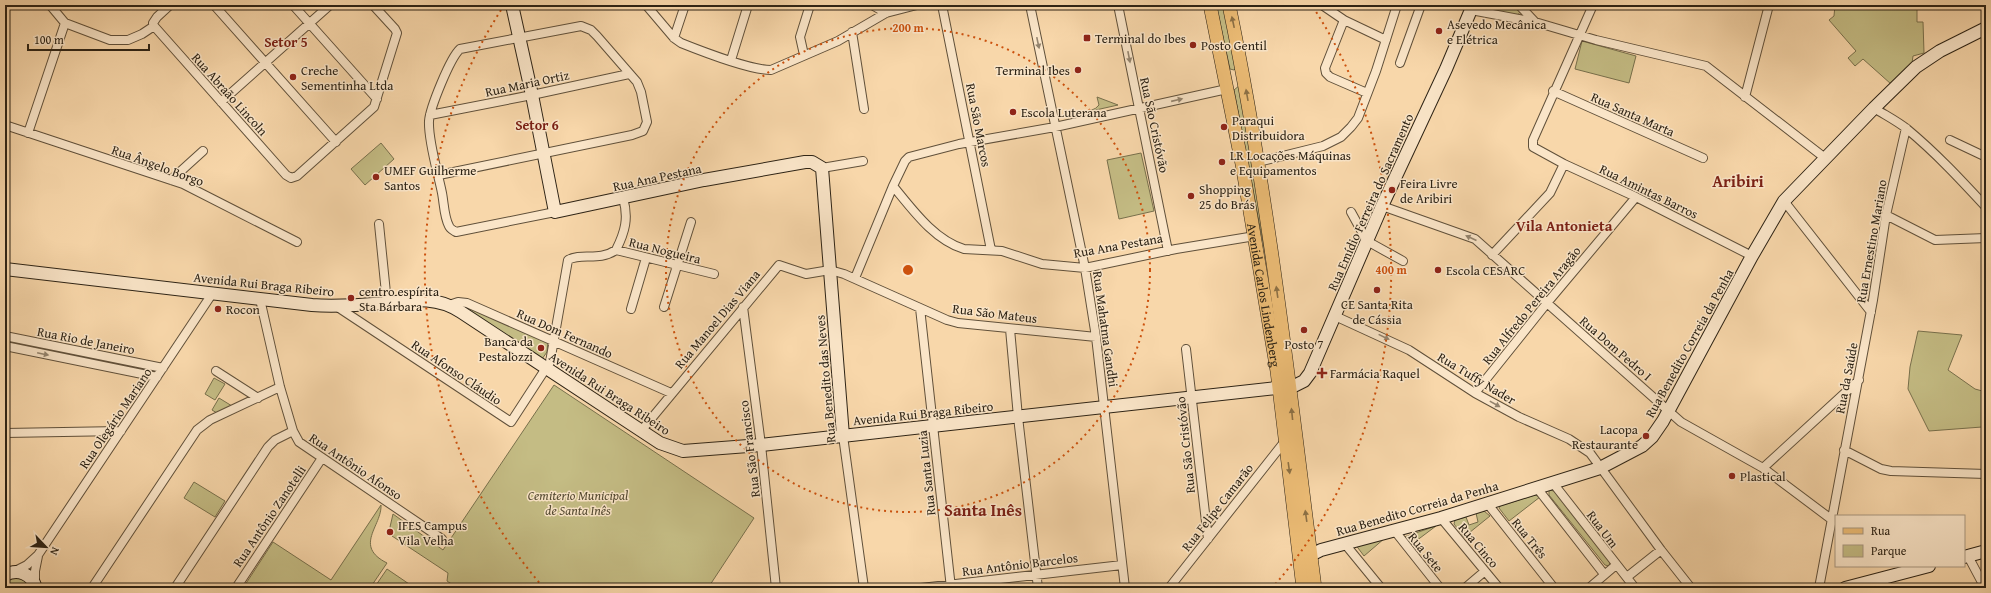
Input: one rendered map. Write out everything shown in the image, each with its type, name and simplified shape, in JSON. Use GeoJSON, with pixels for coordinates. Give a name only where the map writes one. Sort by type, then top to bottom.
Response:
{"type":"FeatureCollection","features":[{"type":"Feature","properties":{"kind":"main road","name":"Avenida Carlos Lindenberg"},"geometry":{"type":"LineString","coordinates":[[1210,5],[1284,387],[1285,441],[1305,557],[1315,588]]}},
{"type":"Feature","properties":{"kind":"main road","name":"Avenida Carlos Lindenberg"},"geometry":{"type":"LineString","coordinates":[[1229,5],[1242,67],[1258,162],[1305,557],[1303,588]]}},
{"type":"Feature","properties":{"kind":"main road"},"geometry":{"type":"LineString","coordinates":[[1227,89],[1236,81],[1242,67]]}},
{"type":"Feature","properties":{"kind":"street"},"geometry":{"type":"LineString","coordinates":[[50,5],[65,23],[110,40],[122,41],[142,34],[154,25],[157,17],[170,5]]}},
{"type":"Feature","properties":{"kind":"street"},"geometry":{"type":"LineString","coordinates":[[214,5],[336,142],[371,111],[377,99],[397,33],[373,5]]}},
{"type":"Feature","properties":{"kind":"street"},"geometry":{"type":"LineString","coordinates":[[293,5],[377,99]]}},
{"type":"Feature","properties":{"kind":"street"},"geometry":{"type":"LineString","coordinates":[[221,102],[330,5]]}},
{"type":"Feature","properties":{"kind":"street"},"geometry":{"type":"LineString","coordinates":[[512,5],[532,95],[555,212]]}},
{"type":"Feature","properties":{"kind":"street"},"geometry":{"type":"LineString","coordinates":[[646,5],[674,38],[688,46],[746,66],[770,70],[838,41],[886,13],[917,5]]}},
{"type":"Feature","properties":{"kind":"street"},"geometry":{"type":"LineString","coordinates":[[674,38],[685,5]]}},
{"type":"Feature","properties":{"kind":"street"},"geometry":{"type":"LineString","coordinates":[[731,60],[748,5]]}},
{"type":"Feature","properties":{"kind":"street"},"geometry":{"type":"LineString","coordinates":[[804,55],[800,37],[810,5]]}},
{"type":"Feature","properties":{"kind":"street"},"geometry":{"type":"LineString","coordinates":[[872,5],[886,13]]}},
{"type":"Feature","properties":{"kind":"street","name":"Rua São Marcos"},"geometry":{"type":"LineString","coordinates":[[942,5],[991,250]]}},
{"type":"Feature","properties":{"kind":"street","name":"Rua Mahatma Gandhi"},"geometry":{"type":"LineString","coordinates":[[1030,5],[1085,268],[1105,407],[1125,588]]}},
{"type":"Feature","properties":{"kind":"street","name":"Rua São Cristóvão"},"geometry":{"type":"LineString","coordinates":[[1118,5],[1168,251]]}},
{"type":"Feature","properties":{"kind":"street"},"geometry":{"type":"LineString","coordinates":[[1322,5],[1344,20],[1386,40]]}},
{"type":"Feature","properties":{"kind":"street"},"geometry":{"type":"LineString","coordinates":[[1258,162],[1323,146],[1333,142],[1351,127],[1358,118],[1397,5]]}},
{"type":"Feature","properties":{"kind":"street"},"geometry":{"type":"LineString","coordinates":[[1400,63],[1421,5]]}},
{"type":"Feature","properties":{"kind":"street"},"geometry":{"type":"LineString","coordinates":[[1553,91],[1593,5]]}},
{"type":"Feature","properties":{"kind":"street"},"geometry":{"type":"LineString","coordinates":[[1745,97],[1769,5]]}},
{"type":"Feature","properties":{"kind":"street"},"geometry":{"type":"LineString","coordinates":[[1472,7],[1515,19],[1535,22],[1579,36],[1706,66],[1825,158]]}},
{"type":"Feature","properties":{"kind":"street","name":"Rua Emídio Ferreira do Sacramento"},"geometry":{"type":"LineString","coordinates":[[1284,387],[1299,384],[1308,376],[1382,206],[1472,7]]}},
{"type":"Feature","properties":{"kind":"street"},"geometry":{"type":"LineString","coordinates":[[1520,7],[1535,22]]}},
{"type":"Feature","properties":{"kind":"street"},"geometry":{"type":"LineString","coordinates":[[1515,19],[1522,16],[1520,7]]}},
{"type":"Feature","properties":{"kind":"street"},"geometry":{"type":"LineString","coordinates":[[1344,20],[1325,68],[1326,73],[1367,93]]}},
{"type":"Feature","properties":{"kind":"street"},"geometry":{"type":"LineString","coordinates":[[28,133],[65,23]]}},
{"type":"Feature","properties":{"kind":"street","name":"Rua Abraão Lincoln"},"geometry":{"type":"LineString","coordinates":[[154,25],[221,102],[291,178],[297,176],[336,142]]}},
{"type":"Feature","properties":{"kind":"street"},"geometry":{"type":"LineString","coordinates":[[581,26],[591,30],[597,36],[629,74],[637,82],[641,92],[647,122],[645,128],[640,132],[544,155],[439,175],[430,132],[430,115],[450,65],[456,53],[460,49],[581,26]]}},
{"type":"Feature","properties":{"kind":"street","name":"Rua Benedito Correia da Penha"},"geometry":{"type":"LineString","coordinates":[[1305,557],[1345,544],[1441,518],[1600,468],[1642,446],[1652,437],[1670,410],[1752,256],[1784,200],[1874,108],[1926,59],[1986,28]]}},
{"type":"Feature","properties":{"kind":"street"},"geometry":{"type":"LineString","coordinates":[[852,32],[864,109]]}},
{"type":"Feature","properties":{"kind":"street","name":"Rua Maria Ortiz"},"geometry":{"type":"LineString","coordinates":[[430,115],[629,74]]}},
{"type":"Feature","properties":{"kind":"street"},"geometry":{"type":"LineString","coordinates":[[855,278],[893,186],[905,161],[914,155],[970,142],[1055,127],[1227,89]]}},
{"type":"Feature","properties":{"kind":"street","name":"Rua Amintas Barros"},"geometry":{"type":"LineString","coordinates":[[1553,91],[1533,140],[1533,147],[1535,149],[1636,197],[1752,256]]}},
{"type":"Feature","properties":{"kind":"street","name":"Rua Santa Marta"},"geometry":{"type":"LineString","coordinates":[[1553,91],[1703,158]]}},
{"type":"Feature","properties":{"kind":"street"},"geometry":{"type":"LineString","coordinates":[[1874,108],[1906,128],[1949,166],[1986,207]]}},
{"type":"Feature","properties":{"kind":"street","name":"Rua Ângelo Borgo"},"geometry":{"type":"LineString","coordinates":[[5,125],[171,180],[229,206],[297,242]]}},
{"type":"Feature","properties":{"kind":"street","name":"Rua Ernestino Mariano"},"geometry":{"type":"LineString","coordinates":[[1871,312],[1886,215],[1906,128]]}},
{"type":"Feature","properties":{"kind":"street"},"geometry":{"type":"LineString","coordinates":[[1950,140],[1986,156]]}},
{"type":"Feature","properties":{"kind":"street"},"geometry":{"type":"LineString","coordinates":[[171,180],[203,151]]}},
{"type":"Feature","properties":{"kind":"street","name":"Rua Ana Pestana"},"geometry":{"type":"LineString","coordinates":[[439,175],[448,226],[456,232],[704,180],[805,162],[812,162],[822,168],[863,161]]}},
{"type":"Feature","properties":{"kind":"street"},"geometry":{"type":"LineString","coordinates":[[1492,255],[1550,193],[1564,164]]}},
{"type":"Feature","properties":{"kind":"street","name":"Rua Benedito das Neves"},"geometry":{"type":"LineString","coordinates":[[822,168],[843,436],[864,588]]}},
{"type":"Feature","properties":{"kind":"street","name":"Rua Ana Pestana"},"geometry":{"type":"LineString","coordinates":[[893,186],[918,216],[950,243],[964,249],[1010,252],[1042,264],[1085,268],[1168,251],[1255,236]]}},
{"type":"Feature","properties":{"kind":"street","name":"Rua Alfredo Pereira Aragão"},"geometry":{"type":"LineString","coordinates":[[1475,393],[1547,303],[1636,197]]}},
{"type":"Feature","properties":{"kind":"street"},"geometry":{"type":"LineString","coordinates":[[616,250],[626,228],[626,209],[623,198]]}},
{"type":"Feature","properties":{"kind":"street"},"geometry":{"type":"LineString","coordinates":[[1784,200],[1871,312]]}},
{"type":"Feature","properties":{"kind":"street","name":"Rua Dom Pedro I"},"geometry":{"type":"LineString","coordinates":[[1382,206],[1475,239],[1690,428],[1762,468],[1831,519]]}},
{"type":"Feature","properties":{"kind":"street"},"geometry":{"type":"LineString","coordinates":[[1350,212],[1367,241],[1403,261]]}},
{"type":"Feature","properties":{"kind":"street"},"geometry":{"type":"LineString","coordinates":[[1886,215],[1935,240],[1986,238]]}},
{"type":"Feature","properties":{"kind":"street"},"geometry":{"type":"LineString","coordinates":[[664,307],[676,265],[691,222]]}},
{"type":"Feature","properties":{"kind":"street"},"geometry":{"type":"LineString","coordinates":[[379,224],[387,303]]}},
{"type":"Feature","properties":{"kind":"street","name":"Rua Nogueira"},"geometry":{"type":"LineString","coordinates":[[554,341],[566,262],[572,257],[603,257],[616,250],[714,274]]}},
{"type":"Feature","properties":{"kind":"street"},"geometry":{"type":"LineString","coordinates":[[631,309],[646,258]]}},
{"type":"Feature","properties":{"kind":"street","name":"Rua Manoel Dias Viana"},"geometry":{"type":"LineString","coordinates":[[641,430],[779,264],[806,274],[830,270]]}},
{"type":"Feature","properties":{"kind":"street","name":"Avenida Rui Braga Ribeiro"},"geometry":{"type":"LineString","coordinates":[[5,269],[212,294],[336,306],[425,300],[449,305],[660,443],[683,451],[761,445],[1284,387]]}},
{"type":"Feature","properties":{"kind":"street","name":"Rua São Mateus"},"geometry":{"type":"LineString","coordinates":[[830,270],[855,278],[920,308],[958,323],[1096,337]]}},
{"type":"Feature","properties":{"kind":"street","name":"Rua Olegário Mariano"},"geometry":{"type":"LineString","coordinates":[[8,574],[27,565],[38,555],[212,294]]}},
{"type":"Feature","properties":{"kind":"street","name":"Rua Antônio Afonso"},"geometry":{"type":"LineString","coordinates":[[260,299],[280,387],[293,432],[304,446],[442,539]]}},
{"type":"Feature","properties":{"kind":"street","name":"Rua Dom Fernando"},"geometry":{"type":"LineString","coordinates":[[449,305],[458,302],[467,303],[671,393]]}},
{"type":"Feature","properties":{"kind":"street","name":"Rua Afonso Cláudio"},"geometry":{"type":"LineString","coordinates":[[336,306],[511,422],[547,370]]}},
{"type":"Feature","properties":{"kind":"street","name":"Rua São Francisco"},"geometry":{"type":"LineString","coordinates":[[743,307],[761,445],[776,588]]}},
{"type":"Feature","properties":{"kind":"street","name":"Rua Santa Luzia"},"geometry":{"type":"LineString","coordinates":[[920,308],[951,586]]}},
{"type":"Feature","properties":{"kind":"street","name":"Rua da Saúde"},"geometry":{"type":"LineString","coordinates":[[1819,588],[1871,312]]}},
{"type":"Feature","properties":{"kind":"street","name":"Rua Tuffy Nader"},"geometry":{"type":"LineString","coordinates":[[1335,316],[1409,350],[1475,393],[1519,417],[1575,443],[1590,453],[1661,550],[1691,588]]}},
{"type":"Feature","properties":{"kind":"street"},"geometry":{"type":"LineString","coordinates":[[1010,329],[1018,417],[1038,588]]}},
{"type":"Feature","properties":{"kind":"street","name":"Rua Rio de Janeiro"},"geometry":{"type":"LineString","coordinates":[[5,336],[163,368]]}},
{"type":"Feature","properties":{"kind":"street"},"geometry":{"type":"LineString","coordinates":[[547,370],[551,359],[554,341]]}},
{"type":"Feature","properties":{"kind":"street","name":"Rua Rio de Janeiro"},"geometry":{"type":"LineString","coordinates":[[5,346],[157,377]]}},
{"type":"Feature","properties":{"kind":"street","name":"Rua São Cristóvão"},"geometry":{"type":"LineString","coordinates":[[1186,348],[1208,539]]}},
{"type":"Feature","properties":{"kind":"street"},"geometry":{"type":"LineString","coordinates":[[216,371],[258,398]]}},
{"type":"Feature","properties":{"kind":"street"},"geometry":{"type":"LineString","coordinates":[[1762,468],[1859,380]]}},
{"type":"Feature","properties":{"kind":"street"},"geometry":{"type":"LineString","coordinates":[[94,585],[197,430],[210,420],[280,387]]}},
{"type":"Feature","properties":{"kind":"street"},"geometry":{"type":"LineString","coordinates":[[5,433],[121,431]]}},
{"type":"Feature","properties":{"kind":"street"},"geometry":{"type":"LineString","coordinates":[[175,588],[268,448],[275,440],[293,432]]}},
{"type":"Feature","properties":{"kind":"street","name":"Rua Felipe Camarão"},"geometry":{"type":"LineString","coordinates":[[1169,588],[1285,441]]}},
{"type":"Feature","properties":{"kind":"street"},"geometry":{"type":"LineString","coordinates":[[1844,450],[1880,469],[1891,471],[1986,474]]}},
{"type":"Feature","properties":{"kind":"street","name":"Rua Antônio Zanotelli"},"geometry":{"type":"LineString","coordinates":[[236,588],[322,458]]}},
{"type":"Feature","properties":{"kind":"street","name":"Rua Um"},"geometry":{"type":"LineString","coordinates":[[1553,483],[1635,588]]}},
{"type":"Feature","properties":{"kind":"street","name":"Rua Um"},"geometry":{"type":"LineString","coordinates":[[1537,488],[1604,574]]}},
{"type":"Feature","properties":{"kind":"street","name":"Rua Três"},"geometry":{"type":"LineString","coordinates":[[1487,503],[1554,588]]}},
{"type":"Feature","properties":{"kind":"street","name":"Rua Cinco"},"geometry":{"type":"LineString","coordinates":[[1441,518],[1499,588]]}},
{"type":"Feature","properties":{"kind":"street","name":"Rua Sete"},"geometry":{"type":"LineString","coordinates":[[1394,530],[1440,588]]}},
{"type":"Feature","properties":{"kind":"street"},"geometry":{"type":"LineString","coordinates":[[1345,544],[1381,588]]}},
{"type":"Feature","properties":{"kind":"street"},"geometry":{"type":"LineString","coordinates":[[1627,578],[1661,550]]}},
{"type":"Feature","properties":{"kind":"street"},"geometry":{"type":"LineString","coordinates":[[1985,588],[1966,557],[1986,551]]}},
{"type":"Feature","properties":{"kind":"street","name":"Rua Olegário Mariano"},"geometry":{"type":"LineString","coordinates":[[36,587],[35,571],[38,555]]}},
{"type":"Feature","properties":{"kind":"street","name":"Rua Antônio Barcelos"},"geometry":{"type":"LineString","coordinates":[[921,588],[951,586],[1122,565]]}},
{"type":"Feature","properties":{"kind":"street"},"geometry":{"type":"LineString","coordinates":[[1589,588],[1616,565]]}},
{"type":"Feature","properties":{"kind":"street"},"geometry":{"type":"LineString","coordinates":[[1845,588],[1925,567]]}},
{"type":"Feature","properties":{"kind":"street"},"geometry":{"type":"LineString","coordinates":[[1465,588],[1486,571]]}},
{"type":"Feature","properties":{"kind":"street"},"geometry":{"type":"LineString","coordinates":[[8,574],[26,574],[33,581],[36,587]]}},
{"type":"Feature","properties":{"kind":"green space"},"geometry":{"type":"Polygon","coordinates":[[[1216,5],[1224,5],[1236,68],[1234,70],[1230,69],[1216,5]]]}},
{"type":"Feature","properties":{"kind":"green space"},"geometry":{"type":"Polygon","coordinates":[[[1484,5],[1515,5],[1521,11],[1516,17],[1483,10],[1484,5]]]}},
{"type":"Feature","properties":{"kind":"green space"},"geometry":{"type":"Polygon","coordinates":[[[1835,5],[1917,5],[1917,22],[1923,22],[1924,53],[1913,56],[1912,63],[1891,84],[1863,59],[1855,66],[1848,58],[1856,51],[1829,20],[1834,16],[1835,5]]]}},
{"type":"Feature","properties":{"kind":"green space"},"geometry":{"type":"Polygon","coordinates":[[[1582,41],[1636,56],[1629,83],[1575,69],[1582,41]]]}},
{"type":"Feature","properties":{"kind":"green space"},"geometry":{"type":"Polygon","coordinates":[[[1240,85],[1272,290],[1234,90],[1240,85]]]}},
{"type":"Feature","properties":{"kind":"green space"},"geometry":{"type":"Polygon","coordinates":[[[1097,97],[1118,105],[1069,116],[1072,113],[1088,111],[1096,108],[1099,105],[1097,97]]]}},
{"type":"Feature","properties":{"kind":"green space"},"geometry":{"type":"Polygon","coordinates":[[[381,143],[394,159],[365,185],[351,169],[381,143]]]}},
{"type":"Feature","properties":{"kind":"green space"},"geometry":{"type":"Polygon","coordinates":[[[1141,153],[1154,211],[1119,219],[1107,160],[1141,153]]]}},
{"type":"Feature","properties":{"kind":"green space"},"geometry":{"type":"Polygon","coordinates":[[[469,305],[548,341],[547,352],[542,359],[466,310],[469,305]]]}},
{"type":"Feature","properties":{"kind":"green space"},"geometry":{"type":"Polygon","coordinates":[[[1918,331],[1962,335],[1948,370],[1975,389],[1986,392],[1986,404],[1982,427],[1929,431],[1908,389],[1910,367],[1918,331]]]}},
{"type":"Feature","properties":{"kind":"green space"},"geometry":{"type":"Polygon","coordinates":[[[5,339],[139,367],[138,369],[5,342],[5,339]]]}},
{"type":"Feature","properties":{"kind":"green space"},"geometry":{"type":"Polygon","coordinates":[[[214,378],[225,384],[215,400],[205,394],[214,378]]]}},
{"type":"Feature","properties":{"kind":"green space","name":"Cemiterio Municipal de Santa Inês"},"geometry":{"type":"Polygon","coordinates":[[[554,385],[754,518],[708,588],[466,588],[459,584],[456,587],[447,581],[448,573],[392,536],[390,527],[393,514],[443,550],[554,385]]]}},
{"type":"Feature","properties":{"kind":"green space"},"geometry":{"type":"Polygon","coordinates":[[[219,398],[232,406],[217,413],[212,410],[219,398]]]}},
{"type":"Feature","properties":{"kind":"green space"},"geometry":{"type":"Polygon","coordinates":[[[194,482],[225,501],[215,517],[184,498],[194,482]]]}},
{"type":"Feature","properties":{"kind":"green space"},"geometry":{"type":"Polygon","coordinates":[[[1549,490],[1554,491],[1610,561],[1609,566],[1605,565],[1549,495],[1549,490]]]}},
{"type":"Feature","properties":{"kind":"green space"},"geometry":{"type":"Polygon","coordinates":[[[1535,495],[1540,497],[1509,521],[1499,508],[1500,506],[1535,495]]]}},
{"type":"Feature","properties":{"kind":"green space"},"geometry":{"type":"Polygon","coordinates":[[[381,505],[378,521],[370,543],[372,550],[377,556],[387,563],[370,588],[243,588],[273,542],[331,580],[381,505]]]}},
{"type":"Feature","properties":{"kind":"green space"},"geometry":{"type":"Polygon","coordinates":[[[1484,511],[1490,516],[1464,537],[1454,524],[1455,520],[1466,517],[1469,525],[1478,522],[1476,513],[1484,511]]]}},
{"type":"Feature","properties":{"kind":"green space"},"geometry":{"type":"Polygon","coordinates":[[[1436,526],[1408,547],[1401,538],[1436,526]]]}},
{"type":"Feature","properties":{"kind":"green space"},"geometry":{"type":"Polygon","coordinates":[[[1392,532],[1364,556],[1355,544],[1392,532]]]}},
{"type":"Feature","properties":{"kind":"green space"},"geometry":{"type":"Polygon","coordinates":[[[387,569],[415,588],[374,588],[387,569]]]}},
{"type":"Feature","properties":{"kind":"green space"},"geometry":{"type":"Polygon","coordinates":[[[19,575],[33,588],[5,588],[5,579],[19,575]]]}},
{"type":"Feature","properties":{"kind":"place","name":"Asevedo Mecânica e Elétrica"},"geometry":{"type":"Point","coordinates":[1439,31]}},
{"type":"Feature","properties":{"kind":"place","name":"Terminal do Ibes"},"geometry":{"type":"Point","coordinates":[1087,38]}},
{"type":"Feature","properties":{"kind":"place","name":"Posto Gentil"},"geometry":{"type":"Point","coordinates":[1193,45]}},
{"type":"Feature","properties":{"kind":"place","name":"Terminal Ibes"},"geometry":{"type":"Point","coordinates":[1078,70]}},
{"type":"Feature","properties":{"kind":"place","name":"Creche Sementinha Ltda"},"geometry":{"type":"Point","coordinates":[293,77]}},
{"type":"Feature","properties":{"kind":"place","name":"Escola Luterana"},"geometry":{"type":"Point","coordinates":[1013,112]}},
{"type":"Feature","properties":{"kind":"place","name":"Paraqui Distribuidora"},"geometry":{"type":"Point","coordinates":[1224,127]}},
{"type":"Feature","properties":{"kind":"place","name":"LR Locações Máquinas e Equipamentos"},"geometry":{"type":"Point","coordinates":[1222,162]}},
{"type":"Feature","properties":{"kind":"place","name":"UMEF Guilherme Santos"},"geometry":{"type":"Point","coordinates":[376,177]}},
{"type":"Feature","properties":{"kind":"place","name":"Feira Livre de Aribiri"},"geometry":{"type":"Point","coordinates":[1392,190]}},
{"type":"Feature","properties":{"kind":"place","name":"Shopping 25 do Brás"},"geometry":{"type":"Point","coordinates":[1191,196]}},
{"type":"Feature","properties":{"kind":"place","name":"Escola CESARC"},"geometry":{"type":"Point","coordinates":[1438,270]}},
{"type":"Feature","properties":{"kind":"place","name":"CE Santa Rita de Cássia"},"geometry":{"type":"Point","coordinates":[1377,290]}},
{"type":"Feature","properties":{"kind":"place","name":"centro espírita Sta Bárbara"},"geometry":{"type":"Point","coordinates":[351,298]}},
{"type":"Feature","properties":{"kind":"place","name":"Rocon"},"geometry":{"type":"Point","coordinates":[218,309]}},
{"type":"Feature","properties":{"kind":"place","name":"Posto 7"},"geometry":{"type":"Point","coordinates":[1304,330]}},
{"type":"Feature","properties":{"kind":"place","name":"Banca da Pestalozzi"},"geometry":{"type":"Point","coordinates":[541,348]}},
{"type":"Feature","properties":{"kind":"place","name":"Farmácia Raquel"},"geometry":{"type":"Point","coordinates":[1322,373]}},
{"type":"Feature","properties":{"kind":"place","name":"Lacopa Restaurante"},"geometry":{"type":"Point","coordinates":[1646,436]}},
{"type":"Feature","properties":{"kind":"place","name":"Plastical"},"geometry":{"type":"Point","coordinates":[1732,476]}},
{"type":"Feature","properties":{"kind":"place","name":"IFES Campus Vila Velha"},"geometry":{"type":"Point","coordinates":[390,532]}},
{"type":"Feature","properties":{"kind":"district","name":"Setor 5"},"geometry":{"type":"Point","coordinates":[286,42]}},
{"type":"Feature","properties":{"kind":"district","name":"Setor 6"},"geometry":{"type":"Point","coordinates":[537,125]}},
{"type":"Feature","properties":{"kind":"district","name":"Aribiri"},"geometry":{"type":"Point","coordinates":[1738,181]}},
{"type":"Feature","properties":{"kind":"district","name":"Vila Antonieta"},"geometry":{"type":"Point","coordinates":[1564,226]}},
{"type":"Feature","properties":{"kind":"district","name":"Santa Inês"},"geometry":{"type":"Point","coordinates":[983,510]}}]}
